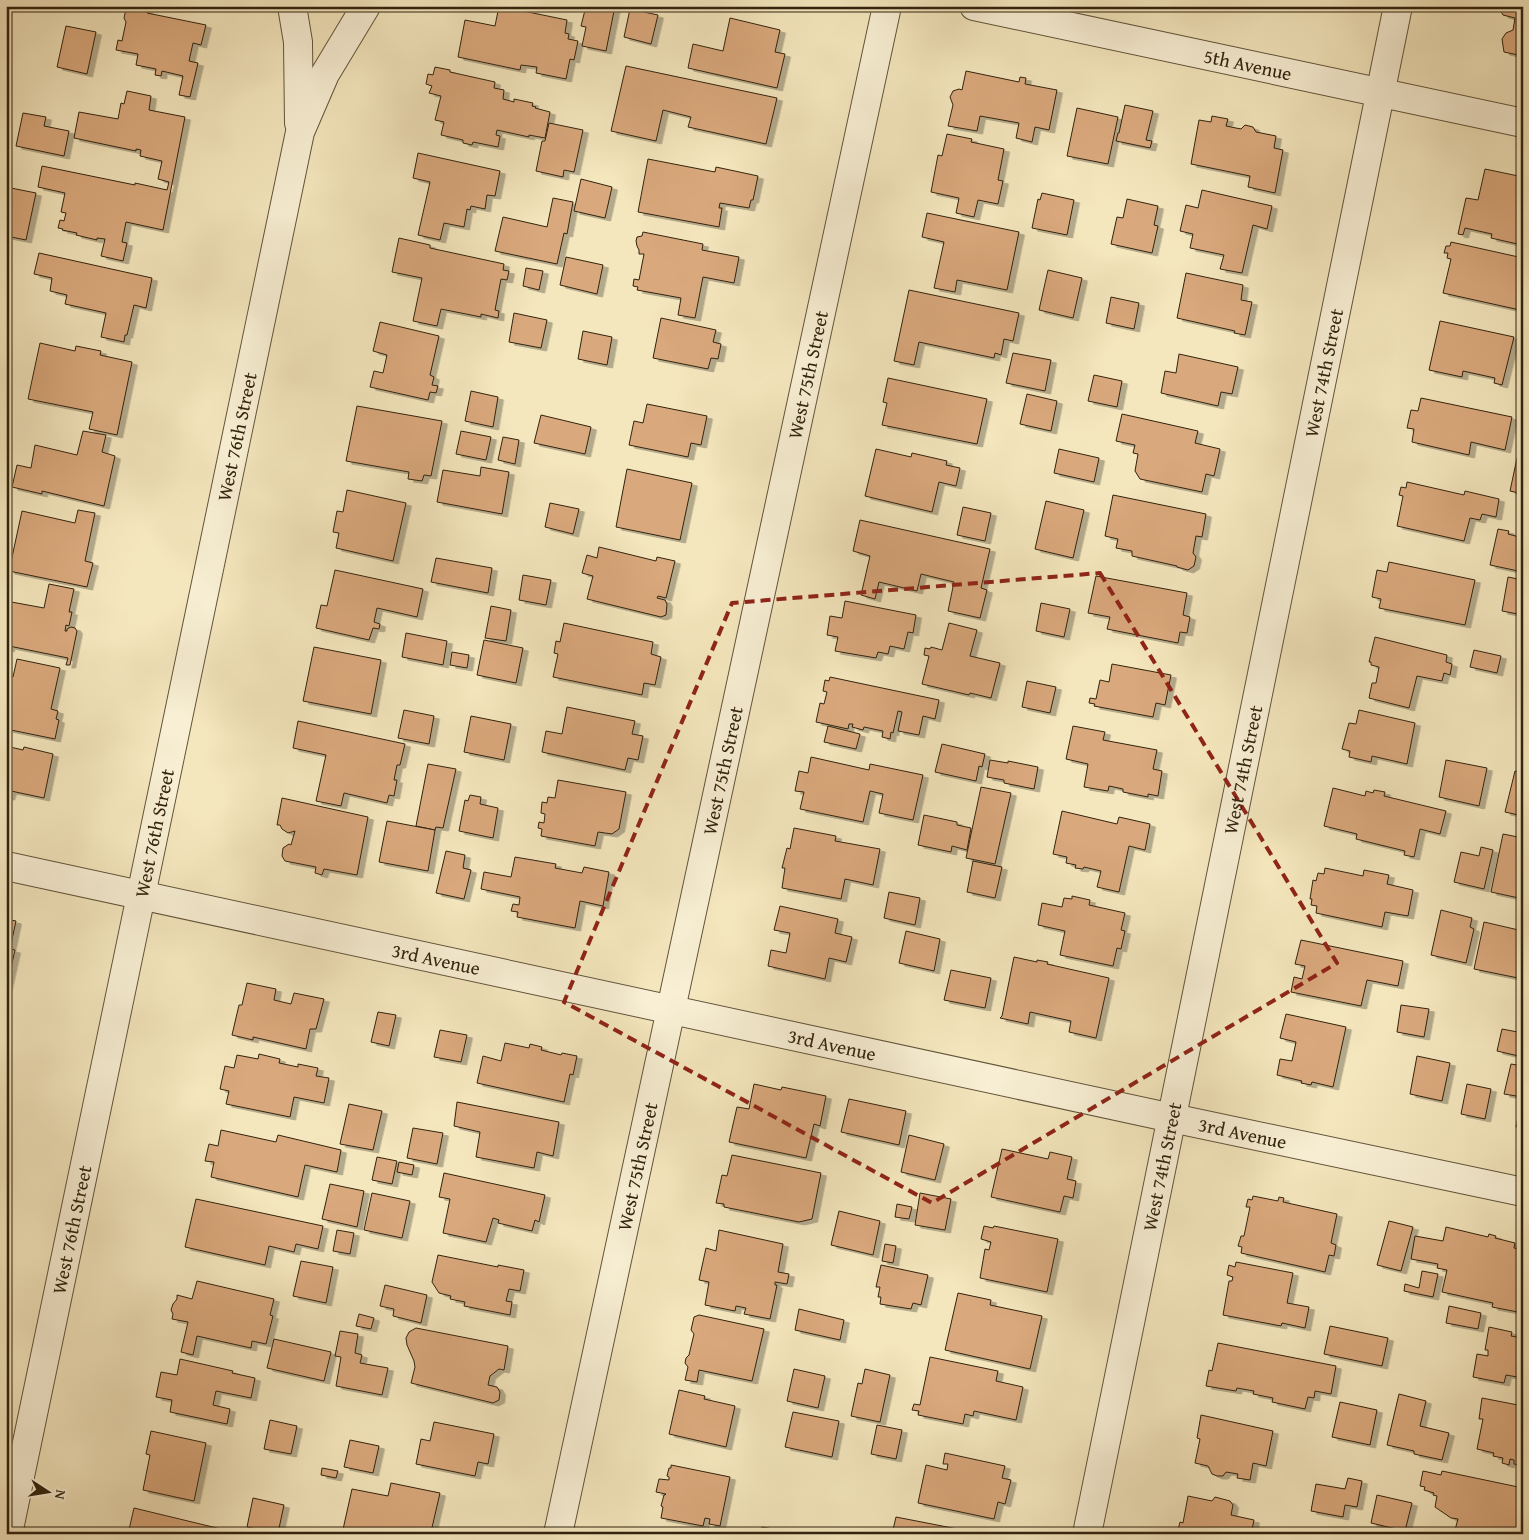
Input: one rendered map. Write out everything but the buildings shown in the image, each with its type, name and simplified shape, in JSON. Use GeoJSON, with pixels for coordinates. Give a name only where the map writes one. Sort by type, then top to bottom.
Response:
{"type":"FeatureCollection","features":[{"type":"Feature","properties":{"kind":"street","name":"West 76th Street"},"geometry":{"type":"LineString","coordinates":[[292,6],[298,42],[300,132]]}},
{"type":"Feature","properties":{"kind":"street","name":"West 76th Street"},"geometry":{"type":"LineString","coordinates":[[8,1534],[300,132],[325,74],[366,6]]}},
{"type":"Feature","properties":{"kind":"street","name":"West 75th Street"},"geometry":{"type":"LineString","coordinates":[[558,1534],[887,6]]}},
{"type":"Feature","properties":{"kind":"street","name":"5th Avenue"},"geometry":{"type":"LineString","coordinates":[[974,6],[1523,122]]}},
{"type":"Feature","properties":{"kind":"street","name":"West 74th Street"},"geometry":{"type":"LineString","coordinates":[[1087,1534],[1398,6]]}},
{"type":"Feature","properties":{"kind":"street","name":"3rd Avenue"},"geometry":{"type":"LineString","coordinates":[[6,866],[1523,1192]]}},
{"type":"Feature","properties":{"kind":"highlighted area"},"geometry":{"type":"Polygon","coordinates":[[[1100,573],[1337,963],[932,1203],[564,1002],[732,603],[1100,573]]]}}]}
